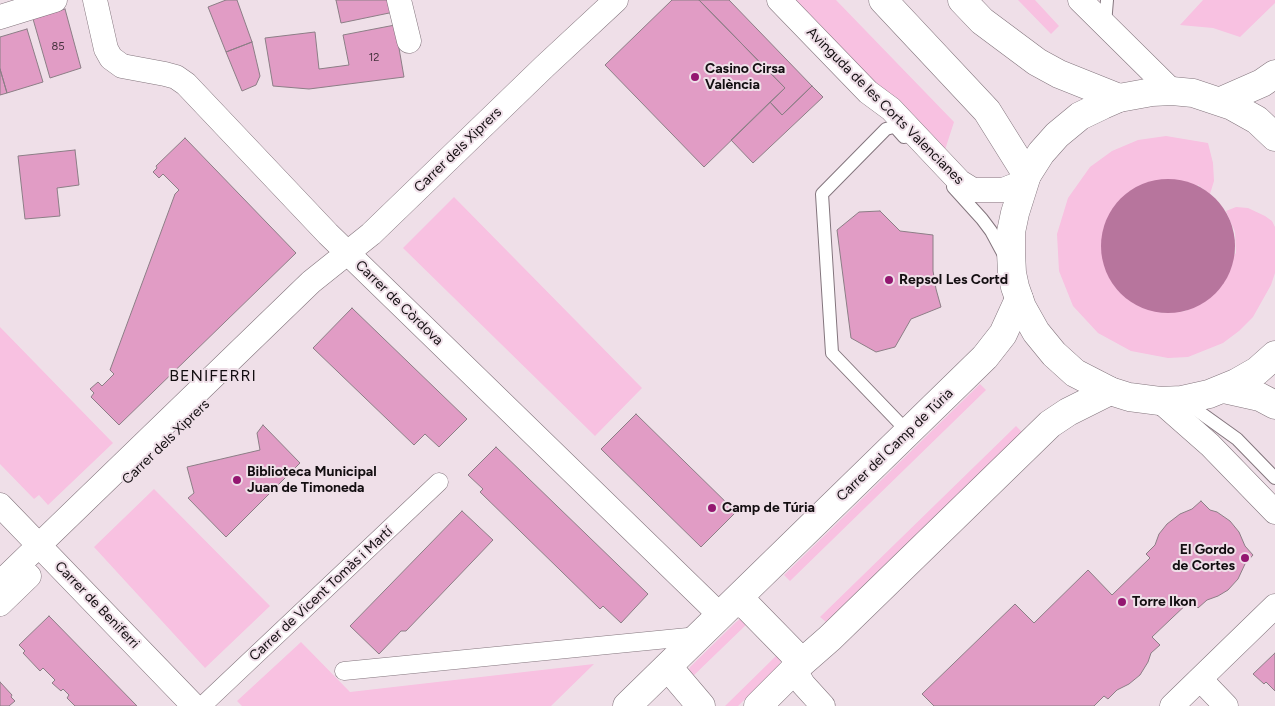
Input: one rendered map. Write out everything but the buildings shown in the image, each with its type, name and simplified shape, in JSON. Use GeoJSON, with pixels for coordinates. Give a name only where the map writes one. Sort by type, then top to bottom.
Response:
{"type":"FeatureCollection","features":[{"type":"Feature","properties":{"kind":"main road"},"geometry":{"type":"LineString","coordinates":[[883,0],[987,111],[1027,176]]}},
{"type":"Feature","properties":{"kind":"main road"},"geometry":{"type":"LineString","coordinates":[[962,0],[982,21],[1037,62],[1059,74],[1119,98]]}},
{"type":"Feature","properties":{"kind":"main road"},"geometry":{"type":"LineString","coordinates":[[1221,101],[1262,83],[1275,74]]}},
{"type":"Feature","properties":{"kind":"main road"},"geometry":{"type":"LineString","coordinates":[[1275,137],[1257,120],[1221,101],[1193,93],[1152,92],[1119,98],[1080,116],[1057,135],[1041,152],[1027,176],[1017,207],[1012,232],[1012,273],[1019,299],[1036,332],[1054,354],[1075,373],[1110,391],[1129,397],[1171,400],[1209,394],[1224,389],[1257,371],[1275,356]]}},
{"type":"Feature","properties":{"kind":"main road","name":"Carrer del Camp de Túria"},"geometry":{"type":"LineString","coordinates":[[627,706],[993,348],[1003,334],[1019,299]]}},
{"type":"Feature","properties":{"kind":"main road"},"geometry":{"type":"LineString","coordinates":[[1224,389],[1260,397],[1275,405]]}},
{"type":"Feature","properties":{"kind":"main road"},"geometry":{"type":"LineString","coordinates":[[758,706],[1050,424],[1068,412],[1110,391]]}},
{"type":"Feature","properties":{"kind":"main road"},"geometry":{"type":"LineString","coordinates":[[727,608],[742,603],[748,607],[794,654],[797,668]]}},
{"type":"Feature","properties":{"kind":"main road"},"geometry":{"type":"LineString","coordinates":[[672,663],[673,673],[679,682],[701,706]]}},
{"type":"Feature","properties":{"kind":"street"},"geometry":{"type":"LineString","coordinates":[[0,17],[54,0]]}},
{"type":"Feature","properties":{"kind":"street","name":"Carrer de Còrdova"},"geometry":{"type":"LineString","coordinates":[[95,0],[106,49],[111,58],[122,66],[176,77],[186,84],[348,253],[727,608]]}},
{"type":"Feature","properties":{"kind":"street"},"geometry":{"type":"LineString","coordinates":[[399,0],[409,40]]}},
{"type":"Feature","properties":{"kind":"street","name":"Carrer dels Xiprers"},"geometry":{"type":"LineString","coordinates":[[545,66],[571,32],[591,0]]}},
{"type":"Feature","properties":{"kind":"street","name":"Carrer dels Xiprers"},"geometry":{"type":"LineString","coordinates":[[0,604],[44,550],[311,282],[371,234],[616,0]]}},
{"type":"Feature","properties":{"kind":"street","name":"Avinguda de les Corts Valencianes"},"geometry":{"type":"LineString","coordinates":[[779,0],[868,92],[891,109],[960,182],[973,190],[1002,190],[1018,184],[1027,176]]}},
{"type":"Feature","properties":{"kind":"street"},"geometry":{"type":"LineString","coordinates":[[1080,0],[1172,91]]}},
{"type":"Feature","properties":{"kind":"street"},"geometry":{"type":"LineString","coordinates":[[1171,400],[1275,512]]}},
{"type":"Feature","properties":{"kind":"street","name":"Carrer de Vicent Tomàs i Martí"},"geometry":{"type":"LineString","coordinates":[[202,706],[439,482]]}},
{"type":"Feature","properties":{"kind":"street","name":"Carrer de Beniferri"},"geometry":{"type":"LineString","coordinates":[[0,505],[194,706]]}},
{"type":"Feature","properties":{"kind":"street","name":"Carrer dels Xiprers"},"geometry":{"type":"LineString","coordinates":[[0,583],[44,550]]}},
{"type":"Feature","properties":{"kind":"street"},"geometry":{"type":"LineString","coordinates":[[1172,706],[1275,606]]}},
{"type":"Feature","properties":{"kind":"street"},"geometry":{"type":"LineString","coordinates":[[344,671],[698,636]]}},
{"type":"Feature","properties":{"kind":"street"},"geometry":{"type":"LineString","coordinates":[[797,668],[803,684],[824,706]]}},
{"type":"Feature","properties":{"kind":"street"},"geometry":{"type":"LineString","coordinates":[[1200,679],[1226,706]]}},
{"type":"Feature","properties":{"kind":"lane"},"geometry":{"type":"LineString","coordinates":[[1106,24],[1107,0]]}},
{"type":"Feature","properties":{"kind":"lane"},"geometry":{"type":"LineString","coordinates":[[908,432],[832,353],[822,194],[889,127],[896,128],[976,211],[1002,249],[1012,273]]}},
{"type":"Feature","properties":{"kind":"lane"},"geometry":{"type":"LineString","coordinates":[[1171,400],[1237,439],[1275,478]]}},
{"type":"Feature","properties":{"kind":"shaded area"},"geometry":{"type":"Polygon","coordinates":[[[791,0],[836,0],[954,122],[943,156],[791,0]]]}},
{"type":"Feature","properties":{"kind":"shaded area"},"geometry":{"type":"Polygon","coordinates":[[[1018,0],[1035,0],[1059,26],[1051,34],[1018,0]]]}},
{"type":"Feature","properties":{"kind":"shaded area"},"geometry":{"type":"Polygon","coordinates":[[[1203,0],[1275,0],[1275,3],[1240,37],[1213,28],[1180,25],[1203,0]]]}},
{"type":"Feature","properties":{"kind":"shaded area"},"geometry":{"type":"Polygon","coordinates":[[[1166,136],[1208,143],[1213,163],[1214,181],[1210,194],[1198,185],[1143,308],[1164,313],[1186,311],[1236,253],[1235,232],[1226,211],[1236,207],[1248,208],[1265,216],[1272,221],[1275,227],[1275,273],[1271,285],[1253,317],[1223,343],[1188,357],[1168,358],[1131,351],[1098,333],[1073,306],[1059,271],[1057,234],[1068,198],[1090,167],[1112,151],[1138,140],[1166,136]]]}},
{"type":"Feature","properties":{"kind":"shaded area"},"geometry":{"type":"Polygon","coordinates":[[[1168,179],[1194,184],[1205,190],[1215,199],[1224,209],[1230,220],[1235,246],[1230,272],[1224,283],[1215,293],[1205,302],[1194,308],[1168,313],[1142,308],[1131,302],[1121,293],[1112,283],[1106,272],[1101,246],[1106,220],[1112,209],[1121,199],[1131,190],[1142,184],[1168,179]]]}},
{"type":"Feature","properties":{"kind":"shaded area"},"geometry":{"type":"Polygon","coordinates":[[[454,197],[642,388],[595,436],[403,248],[454,197]]]}},
{"type":"Feature","properties":{"kind":"shaded area"},"geometry":{"type":"Polygon","coordinates":[[[0,327],[113,443],[48,505],[39,495],[34,499],[0,464],[0,327]]]}},
{"type":"Feature","properties":{"kind":"shaded area"},"geometry":{"type":"Polygon","coordinates":[[[980,384],[986,390],[790,581],[784,575],[980,384]]]}},
{"type":"Feature","properties":{"kind":"shaded area"},"geometry":{"type":"Polygon","coordinates":[[[1016,426],[1022,432],[826,622],[820,617],[1016,426]]]}},
{"type":"Feature","properties":{"kind":"shaded area"},"geometry":{"type":"Polygon","coordinates":[[[154,489],[270,606],[205,668],[94,547],[154,489]]]}},
{"type":"Feature","properties":{"kind":"shaded area"},"geometry":{"type":"Polygon","coordinates":[[[740,619],[748,623],[690,679],[688,673],[690,667],[740,619]]]}},
{"type":"Feature","properties":{"kind":"shaded area"},"geometry":{"type":"Polygon","coordinates":[[[301,642],[350,692],[594,664],[551,706],[242,706],[237,701],[301,642]]]}},
{"type":"Feature","properties":{"kind":"shaded area"},"geometry":{"type":"Polygon","coordinates":[[[778,654],[781,661],[778,667],[738,706],[725,706],[778,654]]]}},
{"type":"Feature","properties":{"kind":"place","name":"Casino Cirsa València"},"geometry":{"type":"Point","coordinates":[695,77]}},
{"type":"Feature","properties":{"kind":"place","name":"Repsol Les Cortd"},"geometry":{"type":"Point","coordinates":[889,280]}},
{"type":"Feature","properties":{"kind":"place","name":"Biblioteca Municipal Juan de Timoneda"},"geometry":{"type":"Point","coordinates":[237,480]}},
{"type":"Feature","properties":{"kind":"place","name":"Camp de Túria"},"geometry":{"type":"Point","coordinates":[712,508]}},
{"type":"Feature","properties":{"kind":"place","name":"El Gordo de Cortes"},"geometry":{"type":"Point","coordinates":[1245,558]}},
{"type":"Feature","properties":{"kind":"place","name":"Torre Ikon"},"geometry":{"type":"Point","coordinates":[1122,602]}},
{"type":"Feature","properties":{"kind":"district","name":"BENIFERRI"},"geometry":{"type":"Point","coordinates":[213,376]}}]}
